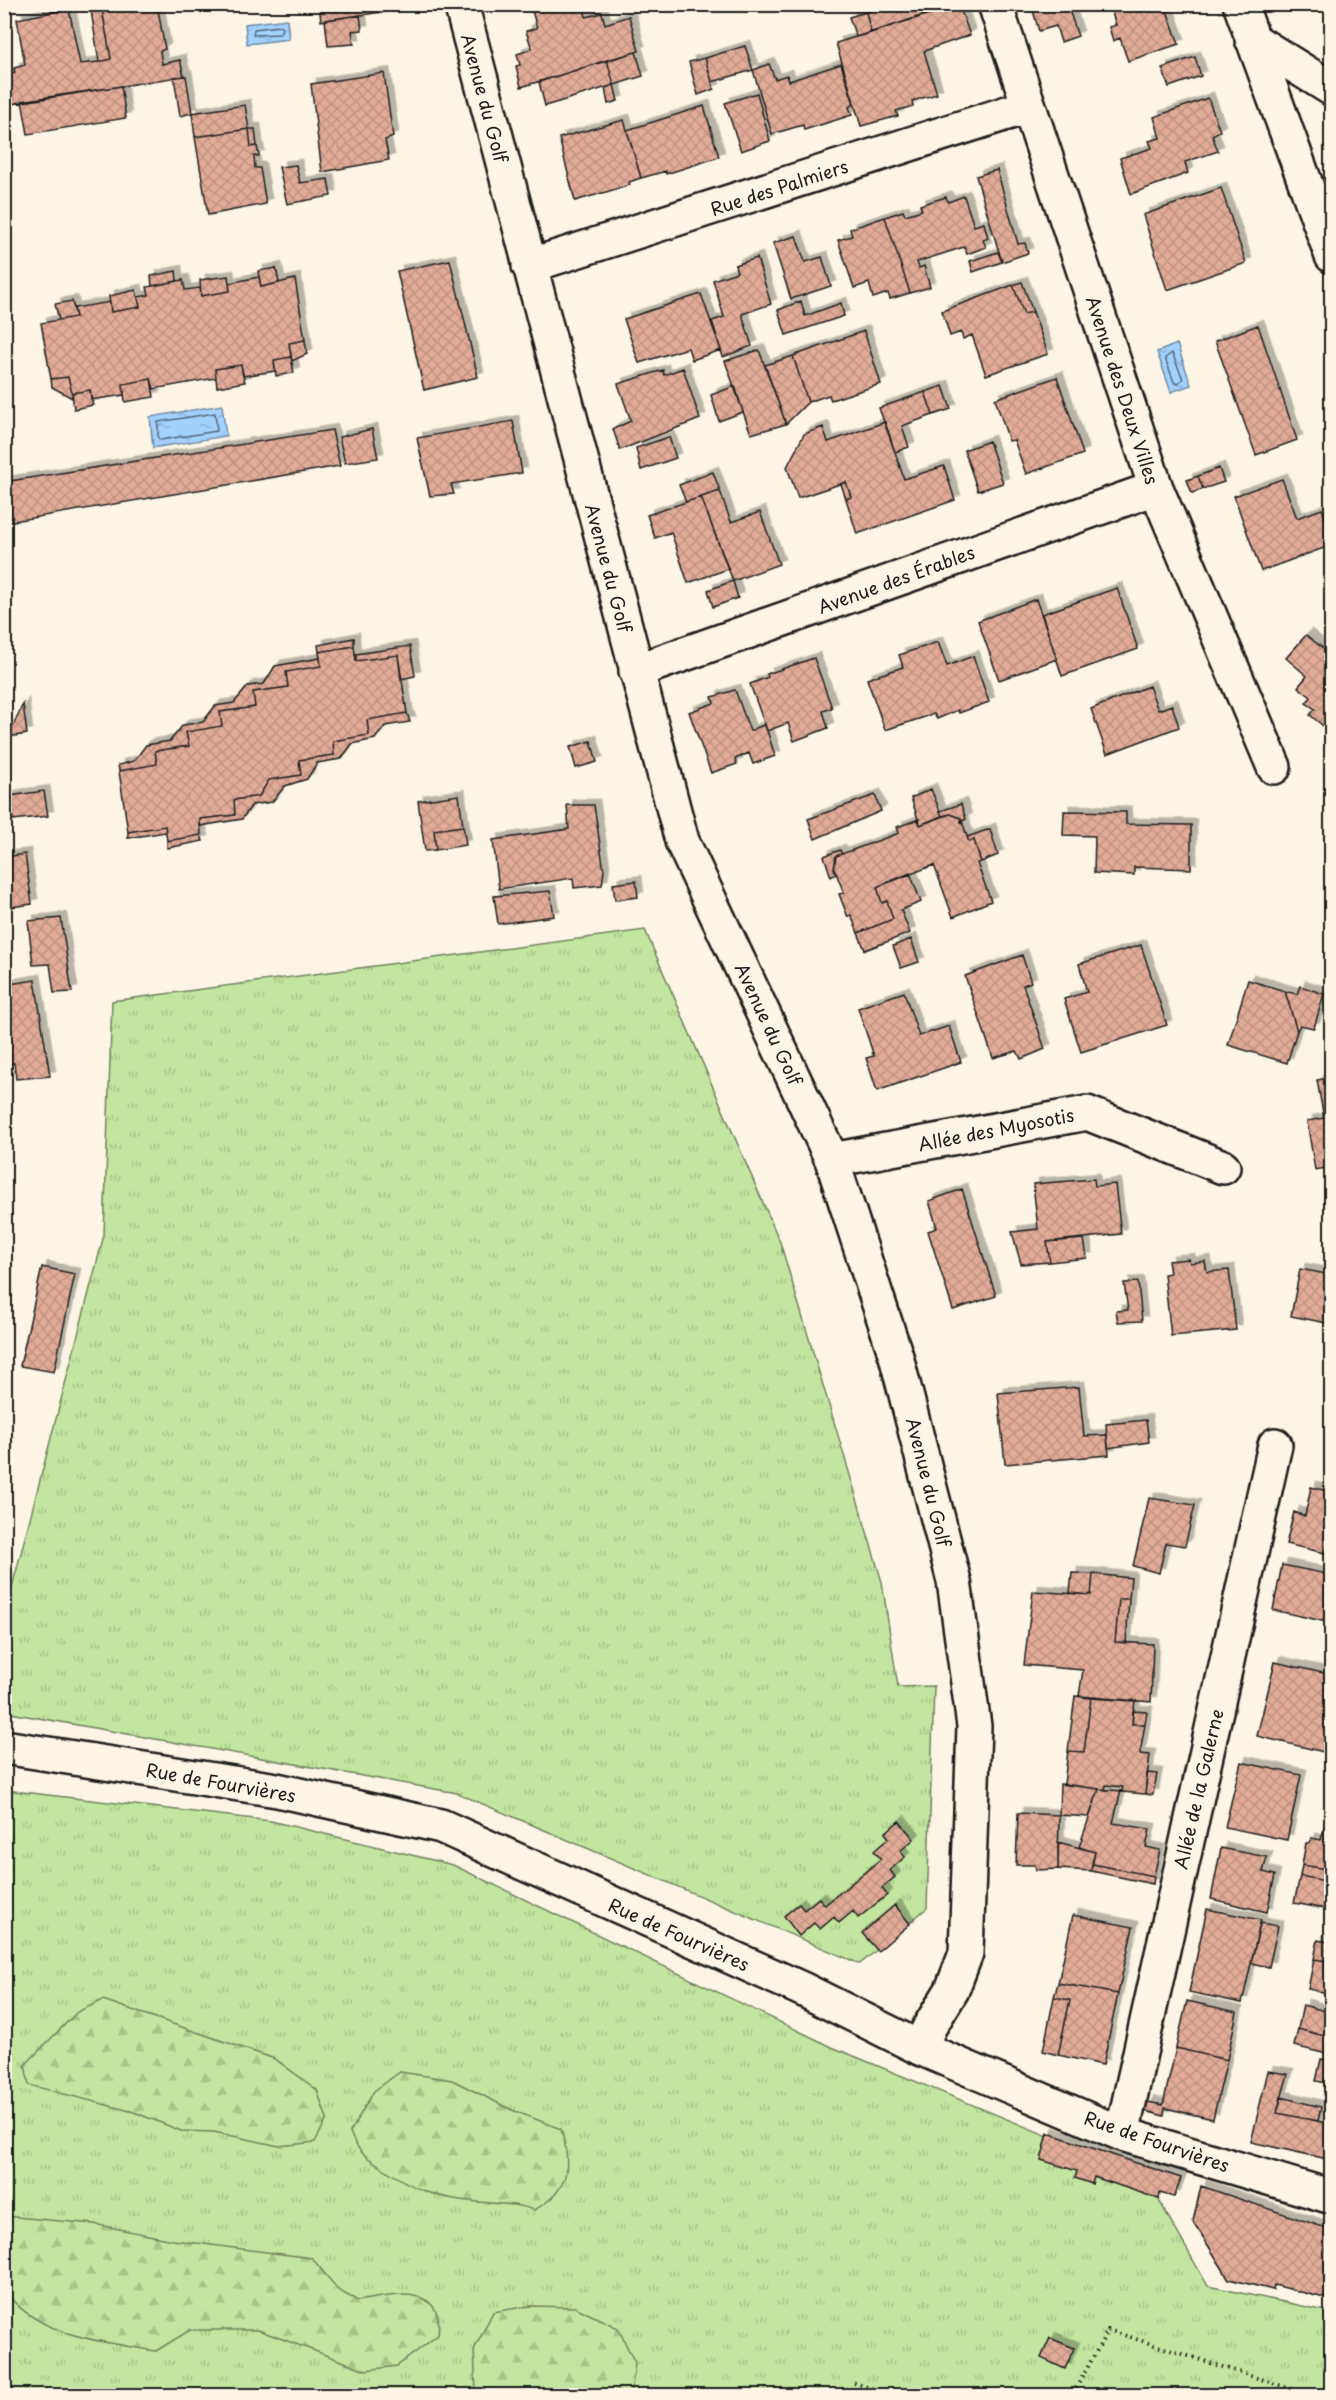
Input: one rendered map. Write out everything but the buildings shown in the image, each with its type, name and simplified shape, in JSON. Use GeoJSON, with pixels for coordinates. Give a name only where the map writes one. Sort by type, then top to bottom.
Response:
{"type":"FeatureCollection","features":[{"type":"Feature","properties":{"kind":"street","name":"Avenue du Golf"},"geometry":{"type":"LineString","coordinates":[[461,4],[682,841],[832,1160],[896,1356],[954,1581],[974,1726],[966,1953],[952,1990],[930,2026],[920,2049]]}},
{"type":"Feature","properties":{"kind":"street","name":"Avenue des Deux Villes"},"geometry":{"type":"LineString","coordinates":[[995,4],[1155,488],[1274,767]]}},
{"type":"Feature","properties":{"kind":"street"},"geometry":{"type":"LineString","coordinates":[[1240,4],[1332,256]]}},
{"type":"Feature","properties":{"kind":"street"},"geometry":{"type":"LineString","coordinates":[[1252,39],[1332,89]]}},
{"type":"Feature","properties":{"kind":"street","name":"Rue des Palmiers"},"geometry":{"type":"LineString","coordinates":[[529,266],[1029,106]]}},
{"type":"Feature","properties":{"kind":"street","name":"Avenue des Érables"},"geometry":{"type":"LineString","coordinates":[[636,671],[1155,488]]}},
{"type":"Feature","properties":{"kind":"street","name":"Allée des Myosotis"},"geometry":{"type":"LineString","coordinates":[[832,1160],[1086,1113],[1223,1167]]}},
{"type":"Feature","properties":{"kind":"street","name":"Allée de la Galerne"},"geometry":{"type":"LineString","coordinates":[[1122,2134],[1275,1445]]}},
{"type":"Feature","properties":{"kind":"street","name":"Rue de Fourvières"},"geometry":{"type":"LineString","coordinates":[[4,1747],[277,1790],[441,1826],[802,1989],[920,2049],[1122,2134],[1332,2197]]}},
{"type":"Feature","properties":{"kind":"path"},"geometry":{"type":"LineString","coordinates":[[1067,2396],[1075,2391],[1108,2330],[1313,2396]]}},
{"type":"Feature","properties":{"kind":"path"},"geometry":{"type":"LineString","coordinates":[[854,2383],[897,2396]]}},
{"type":"Feature","properties":{"kind":"green space"},"geometry":{"type":"Polygon","coordinates":[[[645,930],[780,1242],[882,1582],[898,1687],[934,1686],[927,1908],[860,1964],[457,1793],[5,1712],[5,1614],[104,1235],[112,1001],[645,930]]]}},
{"type":"Feature","properties":{"kind":"green space"},"geometry":{"type":"Polygon","coordinates":[[[5,1790],[271,1821],[453,1865],[832,2047],[1145,2176],[1208,2286],[1331,2312],[1331,2395],[5,2396],[5,1790]]]}},
{"type":"Feature","properties":{"kind":"green space"},"geometry":{"type":"Polygon","coordinates":[[[103,2000],[275,2059],[317,2090],[327,2119],[315,2142],[279,2146],[214,2132],[181,2131],[134,2112],[29,2085],[25,2065],[77,2012],[103,2000]]]}},
{"type":"Feature","properties":{"kind":"green space"},"geometry":{"type":"Polygon","coordinates":[[[400,2072],[452,2080],[512,2110],[561,2129],[567,2165],[561,2186],[546,2203],[534,2210],[513,2205],[464,2201],[417,2188],[367,2157],[356,2145],[350,2132],[374,2091],[400,2072]]]}},
{"type":"Feature","properties":{"kind":"green space"},"geometry":{"type":"Polygon","coordinates":[[[4,2216],[94,2224],[173,2240],[312,2258],[339,2291],[358,2301],[400,2295],[425,2299],[433,2306],[438,2318],[438,2335],[397,2366],[366,2370],[258,2330],[190,2330],[156,2351],[73,2335],[35,2319],[5,2291],[4,2216]]]}},
{"type":"Feature","properties":{"kind":"green space"},"geometry":{"type":"Polygon","coordinates":[[[529,2306],[575,2307],[618,2328],[635,2363],[631,2395],[479,2396],[476,2393],[474,2350],[493,2312],[529,2306]]]}},
{"type":"Feature","properties":{"kind":"water"},"geometry":{"type":"Polygon","coordinates":[[[287,19],[289,39],[247,44],[245,24],[287,19]]]}},
{"type":"Feature","properties":{"kind":"water"},"geometry":{"type":"Polygon","coordinates":[[[1177,344],[1191,385],[1171,392],[1157,352],[1177,344]]]}},
{"type":"Feature","properties":{"kind":"water"},"geometry":{"type":"Polygon","coordinates":[[[222,405],[226,436],[153,448],[150,417],[222,405]]]}}]}
